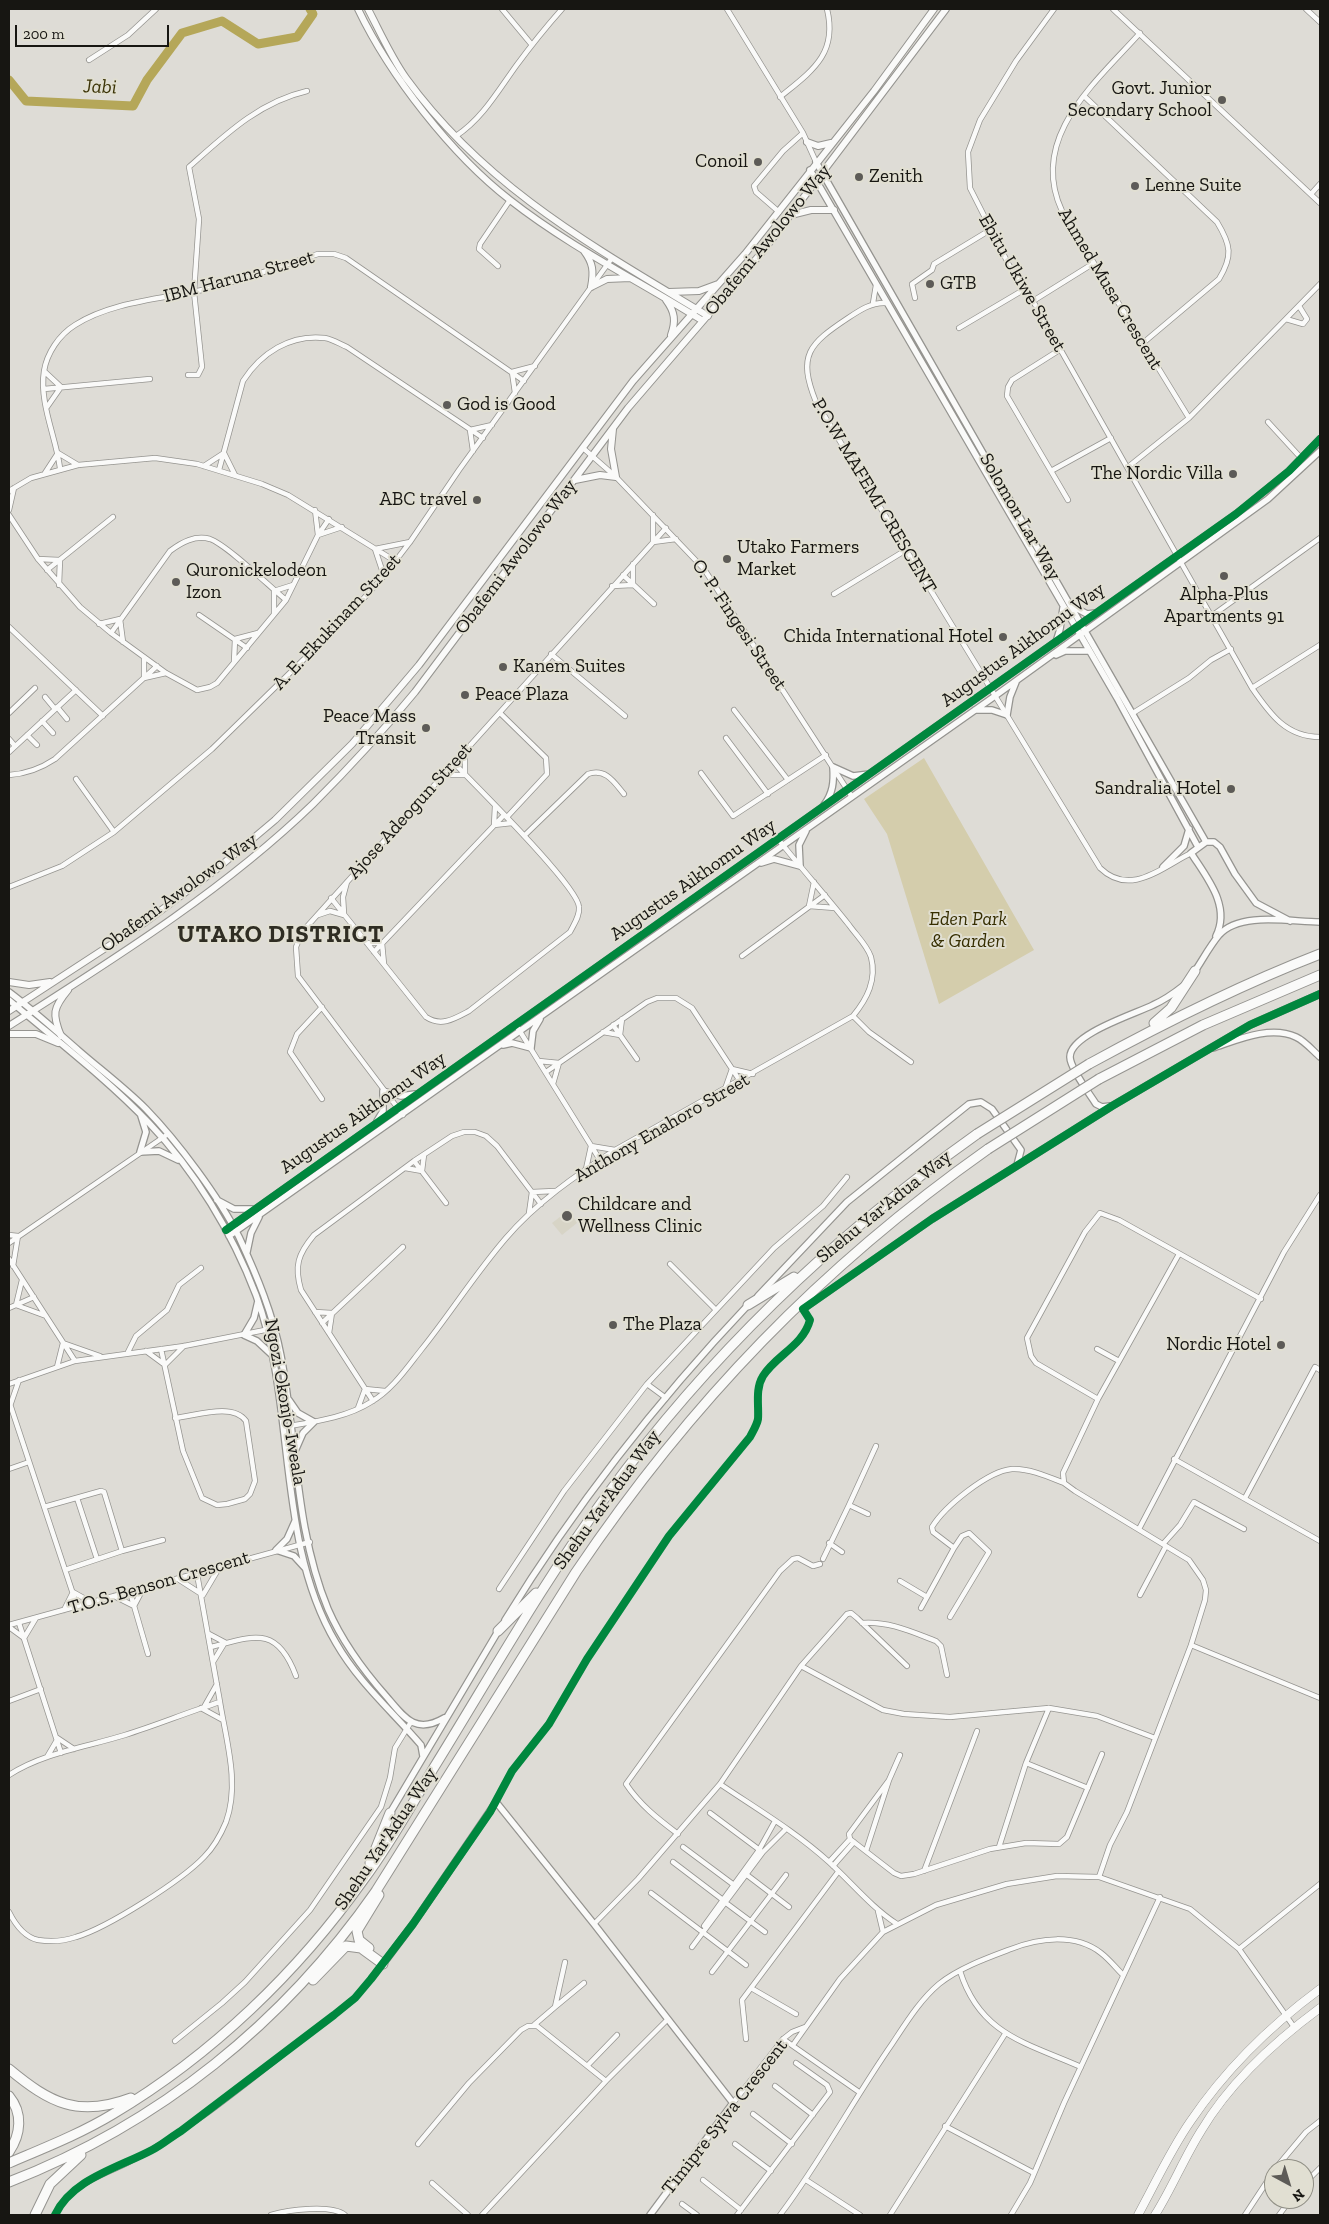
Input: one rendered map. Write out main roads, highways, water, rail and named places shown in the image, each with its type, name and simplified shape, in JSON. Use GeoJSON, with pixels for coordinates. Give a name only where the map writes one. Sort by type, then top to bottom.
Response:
{"type":"FeatureCollection","features":[{"type":"Feature","properties":{"kind":"highway","name":"Shehu Yar'Adua Way"},"geometry":{"type":"LineString","coordinates":[[9,2163],[84,2130],[148,2091],[205,2049],[264,1996],[316,1940],[364,1880],[556,1570],[606,1497],[663,1424],[741,1335],[817,1261],[905,1187],[977,1134],[1089,1064],[1221,996],[1320,954]]}},
{"type":"Feature","properties":{"kind":"highway"},"geometry":{"type":"LineString","coordinates":[[1115,1049],[1165,1015],[1178,999],[1195,971]]}},
{"type":"Feature","properties":{"kind":"highway","name":"Shehu Yar'Adua Way"},"geometry":{"type":"LineString","coordinates":[[9,2182],[92,2146],[179,2093],[242,2042],[290,1996],[344,1934],[385,1878],[550,1612],[603,1532],[687,1424],[764,1337],[872,1237],[988,1149],[1099,1079],[1203,1025],[1320,974]]}},
{"type":"Feature","properties":{"kind":"highway"},"geometry":{"type":"LineString","coordinates":[[748,1305],[817,1261]]}},
{"type":"Feature","properties":{"kind":"highway"},"geometry":{"type":"LineString","coordinates":[[764,1337],[802,1309]]}},
{"type":"Feature","properties":{"kind":"highway"},"geometry":{"type":"LineString","coordinates":[[498,1631],[556,1570]]}},
{"type":"Feature","properties":{"kind":"highway"},"geometry":{"type":"LineString","coordinates":[[364,1880],[390,1812]]}},
{"type":"Feature","properties":{"kind":"highway"},"geometry":{"type":"LineString","coordinates":[[290,1996],[312,1981],[346,1946],[361,1948],[384,1962],[362,1943],[357,1936],[358,1928],[374,1906],[385,1878]]}},
{"type":"Feature","properties":{"kind":"highway"},"geometry":{"type":"LineString","coordinates":[[9,2069],[48,2098],[75,2107],[113,2105],[148,2091]]}},
{"type":"Feature","properties":{"kind":"highway"},"geometry":{"type":"LineString","coordinates":[[9,2096],[17,2110],[19,2122],[18,2135],[9,2152]]}},
{"type":"Feature","properties":{"kind":"highway"},"geometry":{"type":"LineString","coordinates":[[35,2215],[50,2184],[64,2169],[92,2146]]}},
{"type":"Feature","properties":{"kind":"main road"},"geometry":{"type":"LineString","coordinates":[[358,9],[394,64],[428,105],[477,160],[516,193],[632,278],[665,294],[699,291],[721,282]]}},
{"type":"Feature","properties":{"kind":"main road"},"geometry":{"type":"LineString","coordinates":[[368,9],[400,81],[448,140],[510,200],[581,247],[610,261],[705,318]]}},
{"type":"Feature","properties":{"kind":"main road","name":"Obafemi Awolowo Way"},"geometry":{"type":"LineString","coordinates":[[9,1011],[144,923],[218,868],[275,820],[336,761],[384,709],[622,395],[670,337],[721,282],[779,212],[924,23],[932,9]]}},
{"type":"Feature","properties":{"kind":"main road","name":"Obafemi Awolowo Way"},"geometry":{"type":"LineString","coordinates":[[9,1026],[194,902],[251,858],[313,804],[410,698],[650,379],[748,270],[946,9]]}},
{"type":"Feature","properties":{"kind":"main road"},"geometry":{"type":"LineString","coordinates":[[807,142],[818,146],[832,143]]}},
{"type":"Feature","properties":{"kind":"main road"},"geometry":{"type":"LineString","coordinates":[[791,215],[811,210],[834,210]]}},
{"type":"Feature","properties":{"kind":"main road"},"geometry":{"type":"LineString","coordinates":[[581,247],[592,263],[594,272],[591,287],[607,279],[632,278]]}},
{"type":"Feature","properties":{"kind":"main road"},"geometry":{"type":"LineString","coordinates":[[665,294],[675,317],[670,337]]}},
{"type":"Feature","properties":{"kind":"main road"},"geometry":{"type":"LineString","coordinates":[[574,481],[600,475],[616,477],[611,449],[613,428]]}},
{"type":"Feature","properties":{"kind":"main road"},"geometry":{"type":"LineString","coordinates":[[9,982],[29,984],[54,981]]}},
{"type":"Feature","properties":{"kind":"main road"},"geometry":{"type":"LineString","coordinates":[[61,1036],[54,1014],[59,1001],[71,985]]}},
{"type":"Feature","properties":{"kind":"main road"},"geometry":{"type":"LineString","coordinates":[[9,1034],[36,1034],[58,1043]]}},
{"type":"Feature","properties":{"kind":"main road"},"geometry":{"type":"LineString","coordinates":[[1138,2215],[1190,2122],[1219,2083],[1285,2015],[1320,1989]]}},
{"type":"Feature","properties":{"kind":"main road"},"geometry":{"type":"LineString","coordinates":[[1156,2215],[1201,2130],[1218,2108],[1250,2069],[1294,2027],[1320,2008]]}},
{"type":"Feature","properties":{"kind":"waterway","name":"Jabi"},"geometry":{"type":"LineString","coordinates":[[9,80],[26,101],[133,106],[147,80],[182,33],[222,21],[258,44],[297,37],[313,14],[310,9]]}},
{"type":"Feature","properties":{"kind":"place","name":"Govt. Junior Secondary School"},"geometry":{"type":"Point","coordinates":[1222,100]}},
{"type":"Feature","properties":{"kind":"place","name":"Conoil"},"geometry":{"type":"Point","coordinates":[758,162]}},
{"type":"Feature","properties":{"kind":"place","name":"Zenith"},"geometry":{"type":"Point","coordinates":[859,177]}},
{"type":"Feature","properties":{"kind":"place","name":"Lenne Suite"},"geometry":{"type":"Point","coordinates":[1135,186]}},
{"type":"Feature","properties":{"kind":"place","name":"GTB"},"geometry":{"type":"Point","coordinates":[930,284]}},
{"type":"Feature","properties":{"kind":"place","name":"God is Good"},"geometry":{"type":"Point","coordinates":[447,405]}},
{"type":"Feature","properties":{"kind":"place","name":"The Nordic Villa"},"geometry":{"type":"Point","coordinates":[1233,474]}},
{"type":"Feature","properties":{"kind":"place","name":"ABC travel"},"geometry":{"type":"Point","coordinates":[477,500]}},
{"type":"Feature","properties":{"kind":"place","name":"Utako Farmers Market"},"geometry":{"type":"Point","coordinates":[727,559]}},
{"type":"Feature","properties":{"kind":"place","name":"Alpha-Plus Apartments 91"},"geometry":{"type":"Point","coordinates":[1224,576]}},
{"type":"Feature","properties":{"kind":"place","name":"Quronickelodeon Izon"},"geometry":{"type":"Point","coordinates":[176,582]}},
{"type":"Feature","properties":{"kind":"place","name":"Chida International Hotel"},"geometry":{"type":"Point","coordinates":[1003,637]}},
{"type":"Feature","properties":{"kind":"place","name":"Kanem Suites"},"geometry":{"type":"Point","coordinates":[503,667]}},
{"type":"Feature","properties":{"kind":"place","name":"Peace Plaza"},"geometry":{"type":"Point","coordinates":[465,695]}},
{"type":"Feature","properties":{"kind":"place","name":"Peace Mass Transit"},"geometry":{"type":"Point","coordinates":[426,728]}},
{"type":"Feature","properties":{"kind":"place","name":"Sandralia Hotel"},"geometry":{"type":"Point","coordinates":[1231,789]}},
{"type":"Feature","properties":{"kind":"place","name":"Childcare and Wellness Clinic"},"geometry":{"type":"Point","coordinates":[567,1216]}},
{"type":"Feature","properties":{"kind":"place","name":"The Plaza"},"geometry":{"type":"Point","coordinates":[613,1325]}},
{"type":"Feature","properties":{"kind":"place","name":"Nordic Hotel"},"geometry":{"type":"Point","coordinates":[1281,1345]}},
{"type":"Feature","properties":{"kind":"district","name":"UTAKO DISTRICT"},"geometry":{"type":"Point","coordinates":[281,935]}},
{"type":"Feature","properties":{"kind":"park label","name":"Eden Park & Garden"},"geometry":{"type":"Point","coordinates":[968,931]}}]}
